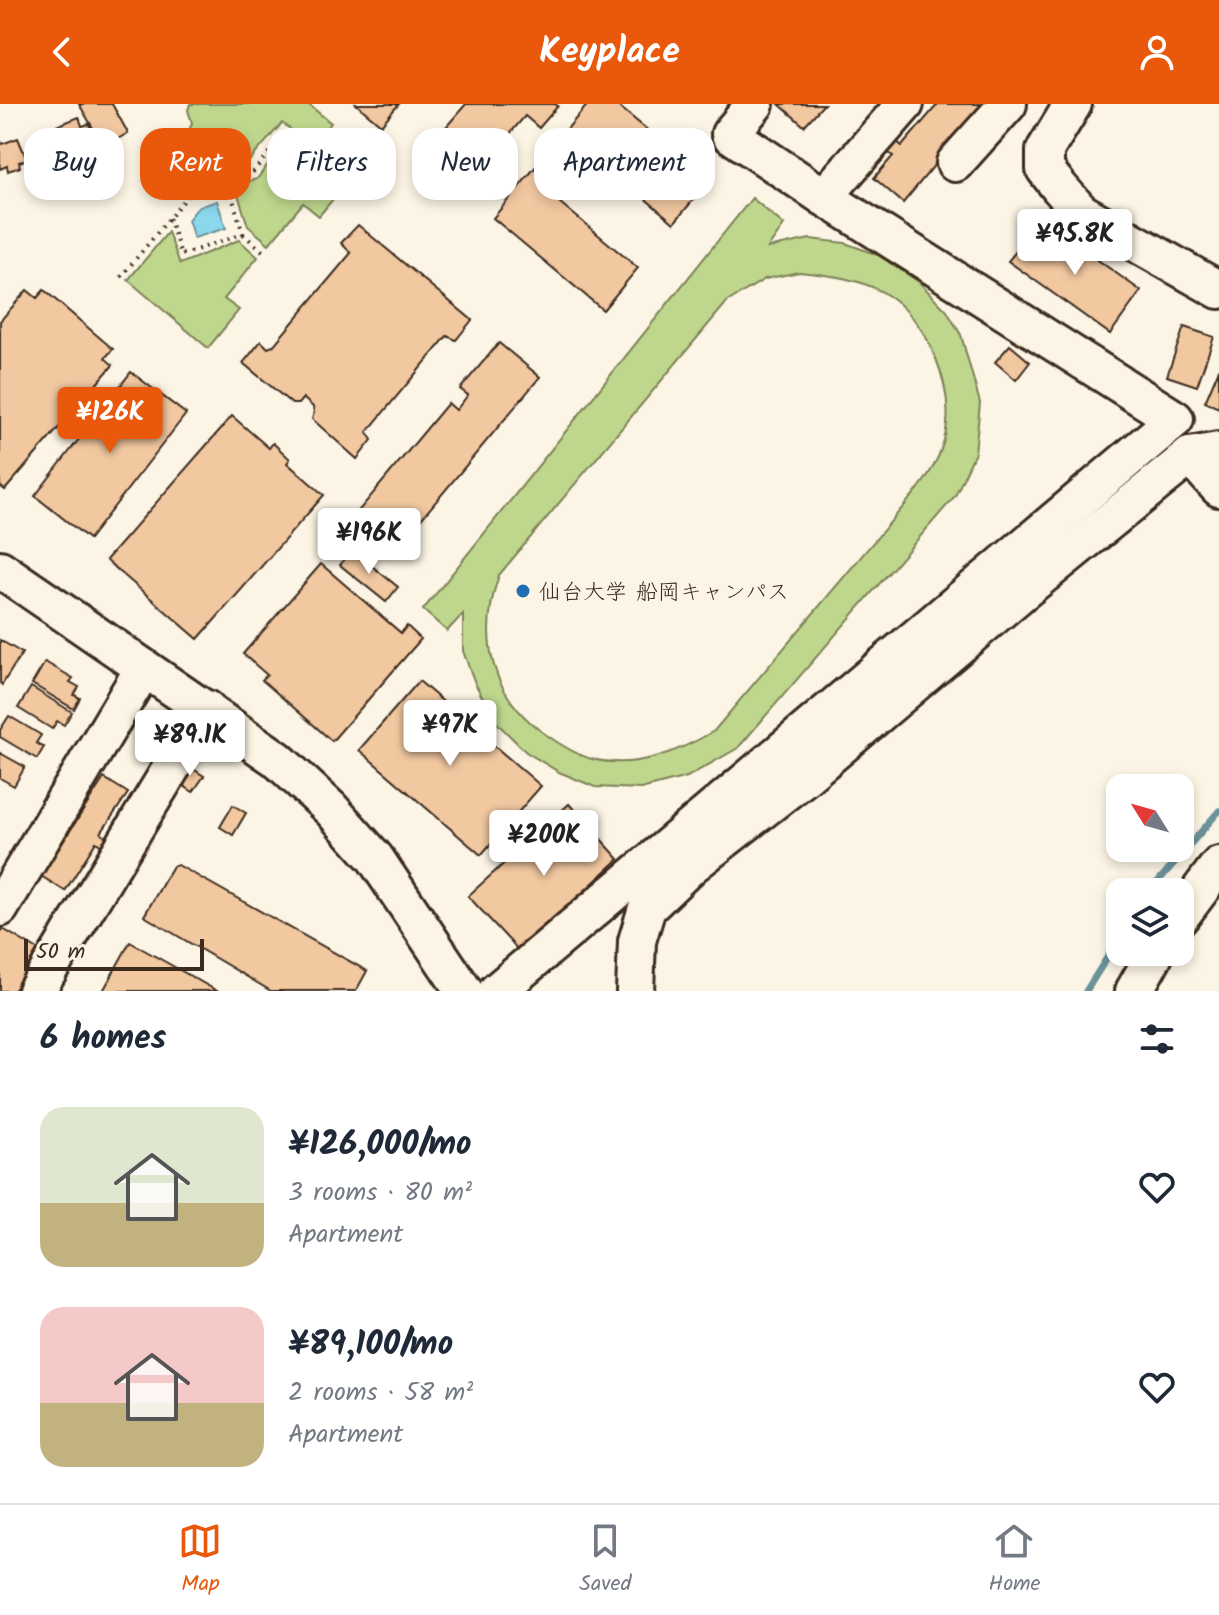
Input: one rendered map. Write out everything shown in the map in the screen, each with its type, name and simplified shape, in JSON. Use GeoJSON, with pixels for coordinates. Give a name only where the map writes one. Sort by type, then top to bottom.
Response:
{"type":"FeatureCollection","features":[{"type":"Feature","properties":{"kind":"street"},"geometry":{"type":"LineString","coordinates":[[497,991],[1175,419],[730,134],[755,104]]}},
{"type":"Feature","properties":{"kind":"street"},"geometry":{"type":"LineString","coordinates":[[824,197],[905,104]]}},
{"type":"Feature","properties":{"kind":"street"},"geometry":{"type":"LineString","coordinates":[[955,163],[1008,104]]}},
{"type":"Feature","properties":{"kind":"street"},"geometry":{"type":"LineString","coordinates":[[1073,104],[1045,150],[1045,169],[1059,187],[1081,212],[1219,290]]}},
{"type":"Feature","properties":{"kind":"street"},"geometry":{"type":"LineString","coordinates":[[635,991],[637,941],[647,908],[692,865],[806,776],[1020,594],[1204,454],[1219,488]]}},
{"type":"Feature","properties":{"kind":"street"},"geometry":{"type":"LineString","coordinates":[[3,578],[207,709],[277,759],[331,809],[375,858],[464,991]]}},
{"type":"Feature","properties":{"kind":"street"},"geometry":{"type":"LineString","coordinates":[[0,908],[144,668]]}},
{"type":"Feature","properties":{"kind":"street"},"geometry":{"type":"LineString","coordinates":[[36,991],[207,709]]}},
{"type":"Feature","properties":{"kind":"street"},"geometry":{"type":"LineString","coordinates":[[1194,898],[1219,865]]}},
{"type":"Feature","properties":{"kind":"street"},"geometry":{"type":"LineString","coordinates":[[1134,991],[1148,966]]}},
{"type":"Feature","properties":{"kind":"path"},"geometry":{"type":"LineString","coordinates":[[251,173],[267,155]]}},
{"type":"Feature","properties":{"kind":"path"},"geometry":{"type":"LineString","coordinates":[[121,277],[184,200]]}},
{"type":"Feature","properties":{"kind":"path"},"geometry":{"type":"LineString","coordinates":[[233,200],[243,234],[266,254]]}},
{"type":"Feature","properties":{"kind":"path"},"geometry":{"type":"LineString","coordinates":[[169,218],[181,255],[243,234]]}},
{"type":"Feature","properties":{"kind":"green space"},"geometry":{"type":"Polygon","coordinates":[[[190,104],[308,104],[331,123],[327,128],[289,128],[282,123],[278,128],[267,128],[267,140],[251,159],[251,128],[190,128],[192,123],[188,110],[190,104]]]}},
{"type":"Feature","properties":{"kind":"green space"},"geometry":{"type":"Polygon","coordinates":[[[267,166],[267,200],[332,200],[319,216],[303,203],[269,244],[248,226],[240,200],[251,200],[251,181],[257,179],[267,166]]]}},
{"type":"Feature","properties":{"kind":"green space"},"geometry":{"type":"Polygon","coordinates":[[[752,198],[784,225],[768,248],[810,239],[845,243],[878,255],[919,282],[947,311],[961,335],[980,403],[975,453],[955,496],[738,748],[687,777],[641,789],[595,787],[559,772],[526,752],[494,720],[475,683],[463,651],[463,614],[447,631],[423,610],[752,198]],[[799,272],[765,279],[727,302],[499,575],[489,622],[494,665],[502,685],[513,704],[529,721],[575,752],[608,762],[640,761],[686,746],[714,731],[919,488],[938,457],[947,425],[946,391],[935,356],[918,324],[892,298],[871,286],[799,272]]]}},
{"type":"Feature","properties":{"kind":"green space"},"geometry":{"type":"Polygon","coordinates":[[[168,232],[180,264],[239,240],[258,257],[224,299],[239,310],[208,348],[128,280],[168,232]]]}},
{"type":"Feature","properties":{"kind":"water"},"geometry":{"type":"Polygon","coordinates":[[[217,201],[226,228],[194,238],[188,220],[198,207],[217,201]]]}},
{"type":"Feature","properties":{"kind":"building"},"geometry":{"type":"Polygon","coordinates":[[[79,104],[112,104],[128,133],[124,135],[124,128],[93,128],[79,104]]]}},
{"type":"Feature","properties":{"kind":"building"},"geometry":{"type":"Polygon","coordinates":[[[356,104],[399,104],[381,125],[356,104]]]}},
{"type":"Feature","properties":{"kind":"building"},"geometry":{"type":"Polygon","coordinates":[[[466,104],[558,106],[539,128],[525,116],[515,128],[445,128],[466,104]]]}},
{"type":"Feature","properties":{"kind":"building"},"geometry":{"type":"Polygon","coordinates":[[[588,104],[616,104],[645,128],[568,128],[588,104]]]}},
{"type":"Feature","properties":{"kind":"building"},"geometry":{"type":"Polygon","coordinates":[[[779,104],[824,104],[804,126],[779,104]]]}},
{"type":"Feature","properties":{"kind":"building"},"geometry":{"type":"Polygon","coordinates":[[[938,104],[985,104],[903,203],[874,178],[893,156],[887,152],[896,141],[902,146],[938,104]]]}},
{"type":"Feature","properties":{"kind":"building"},"geometry":{"type":"Polygon","coordinates":[[[79,117],[82,126],[89,124],[90,128],[51,128],[79,117]]]}},
{"type":"Feature","properties":{"kind":"building"},"geometry":{"type":"Polygon","coordinates":[[[18,138],[24,153],[20,167],[8,171],[7,166],[0,169],[0,140],[2,144],[18,138]]]}},
{"type":"Feature","properties":{"kind":"building"},"geometry":{"type":"Polygon","coordinates":[[[534,169],[534,200],[561,200],[559,202],[638,268],[603,310],[493,218],[508,200],[518,200],[518,188],[534,169]]]}},
{"type":"Feature","properties":{"kind":"building"},"geometry":{"type":"Polygon","coordinates":[[[647,200],[693,200],[674,223],[647,200]]]}},
{"type":"Feature","properties":{"kind":"building"},"geometry":{"type":"Polygon","coordinates":[[[1042,220],[1141,291],[1110,334],[1008,261],[1042,220]]]}},
{"type":"Feature","properties":{"kind":"building"},"geometry":{"type":"Polygon","coordinates":[[[358,225],[472,320],[456,340],[447,336],[367,432],[372,440],[357,459],[312,419],[313,407],[303,398],[298,404],[292,404],[243,363],[261,341],[268,348],[273,346],[351,253],[341,243],[358,225]]]}},
{"type":"Feature","properties":{"kind":"building"},"geometry":{"type":"Polygon","coordinates":[[[27,290],[37,298],[44,290],[113,349],[105,358],[113,365],[5,490],[0,486],[0,321],[27,290]]]}},
{"type":"Feature","properties":{"kind":"building"},"geometry":{"type":"Polygon","coordinates":[[[1184,327],[1214,337],[1197,386],[1167,376],[1184,327]]]}},
{"type":"Feature","properties":{"kind":"building"},"geometry":{"type":"Polygon","coordinates":[[[499,343],[540,377],[392,554],[351,520],[448,403],[456,410],[468,395],[460,389],[499,343]]]}},
{"type":"Feature","properties":{"kind":"building"},"geometry":{"type":"Polygon","coordinates":[[[1010,345],[1030,362],[1016,380],[995,362],[1010,345]]]}},
{"type":"Feature","properties":{"kind":"building"},"geometry":{"type":"Polygon","coordinates":[[[1219,369],[1219,408],[1205,402],[1219,369]]]}},
{"type":"Feature","properties":{"kind":"building"},"geometry":{"type":"Polygon","coordinates":[[[131,372],[186,414],[89,539],[35,496],[131,372]]]}},
{"type":"Feature","properties":{"kind":"building"},"geometry":{"type":"Polygon","coordinates":[[[232,416],[269,448],[273,443],[290,459],[287,463],[324,495],[198,639],[106,560],[232,416]]]}},
{"type":"Feature","properties":{"kind":"building"},"geometry":{"type":"Polygon","coordinates":[[[352,550],[398,587],[386,602],[340,565],[352,550]]]}},
{"type":"Feature","properties":{"kind":"building"},"geometry":{"type":"Polygon","coordinates":[[[321,564],[401,633],[407,626],[421,639],[332,741],[262,680],[267,675],[243,654],[321,564]]]}},
{"type":"Feature","properties":{"kind":"building"},"geometry":{"type":"Polygon","coordinates":[[[0,640],[22,653],[2,685],[0,683],[0,640]]]}},
{"type":"Feature","properties":{"kind":"building"},"geometry":{"type":"Polygon","coordinates":[[[45,662],[73,678],[70,682],[79,687],[74,695],[80,698],[74,709],[32,684],[45,662]]]}},
{"type":"Feature","properties":{"kind":"building"},"geometry":{"type":"Polygon","coordinates":[[[419,681],[541,786],[481,855],[359,750],[419,681]]]}},
{"type":"Feature","properties":{"kind":"building"},"geometry":{"type":"Polygon","coordinates":[[[31,687],[72,712],[64,725],[57,721],[52,729],[18,708],[31,687]]]}},
{"type":"Feature","properties":{"kind":"building"},"geometry":{"type":"Polygon","coordinates":[[[9,716],[41,735],[36,743],[44,747],[37,759],[0,737],[0,730],[9,716]]]}},
{"type":"Feature","properties":{"kind":"building"},"geometry":{"type":"Polygon","coordinates":[[[0,753],[25,767],[14,786],[0,778],[0,753]]]}},
{"type":"Feature","properties":{"kind":"building"},"geometry":{"type":"Polygon","coordinates":[[[187,765],[204,776],[193,792],[176,781],[187,765]]]}},
{"type":"Feature","properties":{"kind":"building"},"geometry":{"type":"Polygon","coordinates":[[[104,778],[128,793],[101,833],[107,838],[102,846],[96,842],[65,891],[41,876],[104,778]]]}},
{"type":"Feature","properties":{"kind":"building"},"geometry":{"type":"Polygon","coordinates":[[[569,804],[619,859],[519,951],[468,896],[569,804]]]}},
{"type":"Feature","properties":{"kind":"building"},"geometry":{"type":"Polygon","coordinates":[[[233,805],[246,813],[233,835],[220,827],[233,805]]]}},
{"type":"Feature","properties":{"kind":"building"},"geometry":{"type":"Polygon","coordinates":[[[178,865],[367,971],[356,991],[271,991],[144,916],[173,866],[178,865]]]}},
{"type":"Feature","properties":{"kind":"building"},"geometry":{"type":"Polygon","coordinates":[[[3,929],[38,950],[14,991],[0,991],[0,933],[3,929]]]}},
{"type":"Feature","properties":{"kind":"building"},"geometry":{"type":"Polygon","coordinates":[[[130,942],[217,991],[103,991],[130,942]]]}},
{"type":"Feature","properties":{"kind":"waterway"},"geometry":{"type":"LineString","coordinates":[[1161,878],[1219,811]]}},
{"type":"Feature","properties":{"kind":"waterway"},"geometry":{"type":"LineString","coordinates":[[1086,991],[1106,959]]}},
{"type":"Feature","properties":{"kind":"place","name":"仙台大学 船岡キャンパス"},"geometry":{"type":"Point","coordinates":[523,591]}}]}
